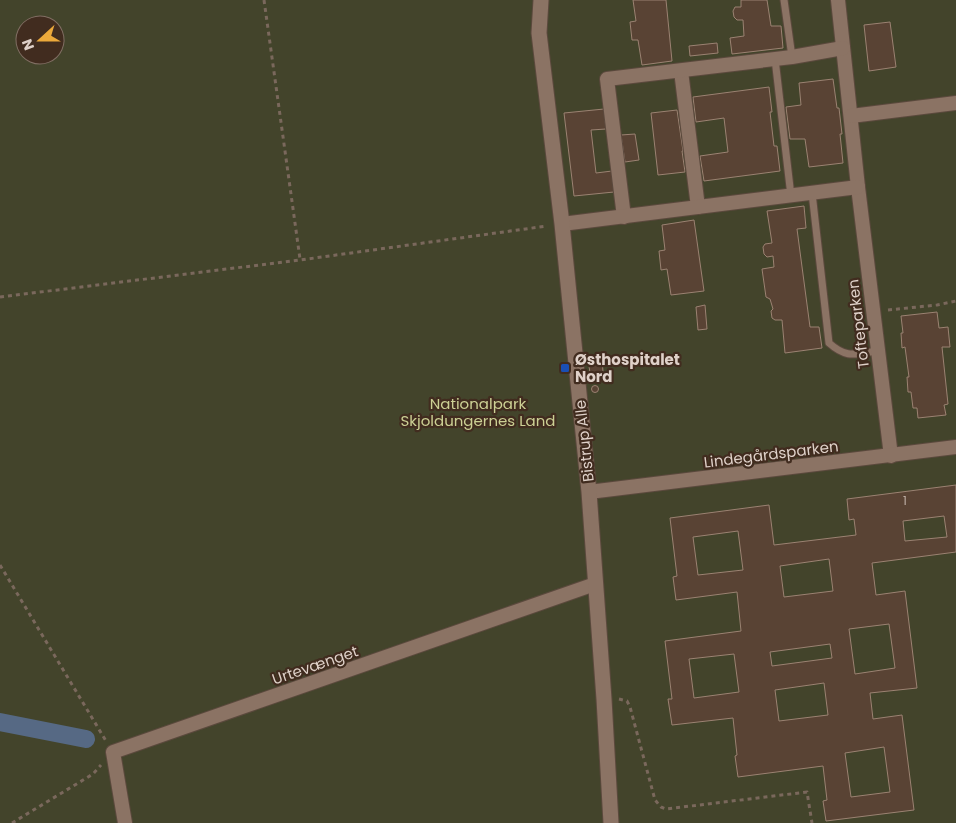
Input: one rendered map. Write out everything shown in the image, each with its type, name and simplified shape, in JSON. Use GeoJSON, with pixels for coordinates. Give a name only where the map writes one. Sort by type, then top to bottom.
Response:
{"type":"FeatureCollection","features":[{"type":"Feature","properties":{"kind":"street","name":"Bistrup Alle"},"geometry":{"type":"LineString","coordinates":[[541,0],[539,33],[562,224],[589,492],[611,823]]}},
{"type":"Feature","properties":{"kind":"street","name":"Tofteparken"},"geometry":{"type":"LineString","coordinates":[[838,0],[858,188],[891,456]]}},
{"type":"Feature","properties":{"kind":"street"},"geometry":{"type":"LineString","coordinates":[[624,217],[607,80],[775,59],[843,48]]}},
{"type":"Feature","properties":{"kind":"street"},"geometry":{"type":"LineString","coordinates":[[681,70],[698,207]]}},
{"type":"Feature","properties":{"kind":"street"},"geometry":{"type":"LineString","coordinates":[[851,116],[956,103]]}},
{"type":"Feature","properties":{"kind":"street"},"geometry":{"type":"LineString","coordinates":[[562,224],[858,188]]}},
{"type":"Feature","properties":{"kind":"street","name":"Lindegårdsparken"},"geometry":{"type":"LineString","coordinates":[[589,492],[956,447]]}},
{"type":"Feature","properties":{"kind":"street","name":"Urtevænget"},"geometry":{"type":"LineString","coordinates":[[113,752],[596,584]]}},
{"type":"Feature","properties":{"kind":"street"},"geometry":{"type":"LineString","coordinates":[[113,752],[125,823]]}},
{"type":"Feature","properties":{"kind":"lane"},"geometry":{"type":"LineString","coordinates":[[784,0],[792,56]]}},
{"type":"Feature","properties":{"kind":"lane"},"geometry":{"type":"LineString","coordinates":[[775,59],[791,196]]}},
{"type":"Feature","properties":{"kind":"lane"},"geometry":{"type":"LineString","coordinates":[[812,193],[829,342],[839,351],[851,355],[877,351]]}},
{"type":"Feature","properties":{"kind":"path"},"geometry":{"type":"LineString","coordinates":[[264,0],[300,260]]}},
{"type":"Feature","properties":{"kind":"path"},"geometry":{"type":"LineString","coordinates":[[0,297],[300,260],[562,224]]}},
{"type":"Feature","properties":{"kind":"path"},"geometry":{"type":"LineString","coordinates":[[873,311],[937,305],[956,301]]}},
{"type":"Feature","properties":{"kind":"path"},"geometry":{"type":"LineString","coordinates":[[0,566],[113,752],[93,774],[12,823]]}},
{"type":"Feature","properties":{"kind":"path"},"geometry":{"type":"LineString","coordinates":[[604,699],[619,698],[626,701],[630,707],[655,800],[660,807],[666,810],[807,792],[812,823]]}},
{"type":"Feature","properties":{"kind":"green space","name":"Nationalpark Skjoldungernes Land"},"geometry":{"type":"Polygon","coordinates":[[[0,0],[956,0],[956,823],[0,823],[0,0]]]}},
{"type":"Feature","properties":{"kind":"building"},"geometry":{"type":"Polygon","coordinates":[[[633,0],[666,0],[672,61],[642,65],[638,40],[632,40],[630,22],[636,21],[633,0]]]}},
{"type":"Feature","properties":{"kind":"building"},"geometry":{"type":"Polygon","coordinates":[[[741,0],[767,0],[771,26],[781,26],[783,48],[732,54],[730,38],[744,36],[743,20],[737,20],[734,17],[733,11],[735,7],[741,7],[741,0]]]}},
{"type":"Feature","properties":{"kind":"building"},"geometry":{"type":"Polygon","coordinates":[[[890,22],[896,67],[869,71],[864,25],[890,22]]]}},
{"type":"Feature","properties":{"kind":"building"},"geometry":{"type":"Polygon","coordinates":[[[717,43],[718,53],[690,56],[689,46],[717,43]]]}},
{"type":"Feature","properties":{"kind":"building"},"geometry":{"type":"Polygon","coordinates":[[[833,79],[837,108],[839,108],[843,163],[809,167],[805,139],[790,139],[786,107],[801,105],[799,83],[833,79]]]}},
{"type":"Feature","properties":{"kind":"building"},"geometry":{"type":"Polygon","coordinates":[[[769,87],[774,146],[777,146],[780,171],[704,181],[700,156],[728,152],[724,118],[696,122],[693,97],[769,87]]]}},
{"type":"Feature","properties":{"kind":"building"},"geometry":{"type":"Polygon","coordinates":[[[604,109],[606,129],[591,130],[596,173],[612,171],[614,192],[574,196],[564,113],[604,109]]]}},
{"type":"Feature","properties":{"kind":"building"},"geometry":{"type":"Polygon","coordinates":[[[677,110],[685,172],[658,175],[651,113],[677,110]]]}},
{"type":"Feature","properties":{"kind":"building"},"geometry":{"type":"Polygon","coordinates":[[[635,134],[639,160],[625,162],[621,135],[635,134]]]}},
{"type":"Feature","properties":{"kind":"building"},"geometry":{"type":"Polygon","coordinates":[[[804,206],[806,228],[797,229],[810,327],[819,327],[822,348],[785,353],[782,320],[772,318],[771,311],[773,309],[770,299],[766,297],[762,269],[774,267],[773,256],[767,257],[764,254],[763,247],[765,244],[772,243],[767,211],[804,206]]]}},
{"type":"Feature","properties":{"kind":"building"},"geometry":{"type":"Polygon","coordinates":[[[694,220],[704,291],[671,295],[667,269],[661,270],[659,251],[665,250],[662,225],[694,220]]]}},
{"type":"Feature","properties":{"kind":"building"},"geometry":{"type":"Polygon","coordinates":[[[705,305],[707,329],[698,330],[696,307],[705,305]]]}},
{"type":"Feature","properties":{"kind":"building"},"geometry":{"type":"Polygon","coordinates":[[[937,312],[939,328],[948,327],[950,347],[942,347],[948,404],[944,405],[946,415],[918,418],[917,408],[913,408],[911,392],[908,392],[907,377],[909,377],[905,347],[902,348],[901,316],[937,312]]]}},
{"type":"Feature","properties":{"kind":"building"},"geometry":{"type":"Polygon","coordinates":[[[602,358],[603,372],[590,373],[588,359],[602,358]]]}},
{"type":"Feature","properties":{"kind":"building"},"geometry":{"type":"Polygon","coordinates":[[[595,385],[599,389],[595,393],[591,389],[595,385]]]}},
{"type":"Feature","properties":{"kind":"building"},"geometry":{"type":"Polygon","coordinates":[[[956,485],[956,552],[872,563],[876,595],[905,591],[917,688],[870,693],[873,719],[902,715],[914,810],[826,821],[823,801],[827,800],[823,766],[738,777],[733,718],[672,725],[668,699],[672,699],[665,641],[741,631],[737,592],[676,600],[673,577],[677,576],[670,518],[769,505],[774,545],[856,535],[854,519],[849,520],[847,499],[956,485]],[[944,516],[903,521],[905,541],[947,537],[944,516]],[[738,531],[693,537],[698,575],[743,570],[738,531]],[[829,559],[780,566],[784,597],[833,591],[829,559]],[[889,624],[849,629],[855,674],[895,668],[889,624]],[[830,644],[770,652],[772,666],[832,658],[830,644]],[[734,654],[689,659],[694,698],[739,692],[734,654]],[[824,683],[775,690],[779,721],[828,715],[824,683]],[[884,747],[845,753],[851,797],[890,792],[884,747]]]}},
{"type":"Feature","properties":{"kind":"waterway"},"geometry":{"type":"LineString","coordinates":[[0,722],[86,739]]}},
{"type":"Feature","properties":{"kind":"place","name":"Østhospitalet Nord"},"geometry":{"type":"Point","coordinates":[565,368]}}]}
